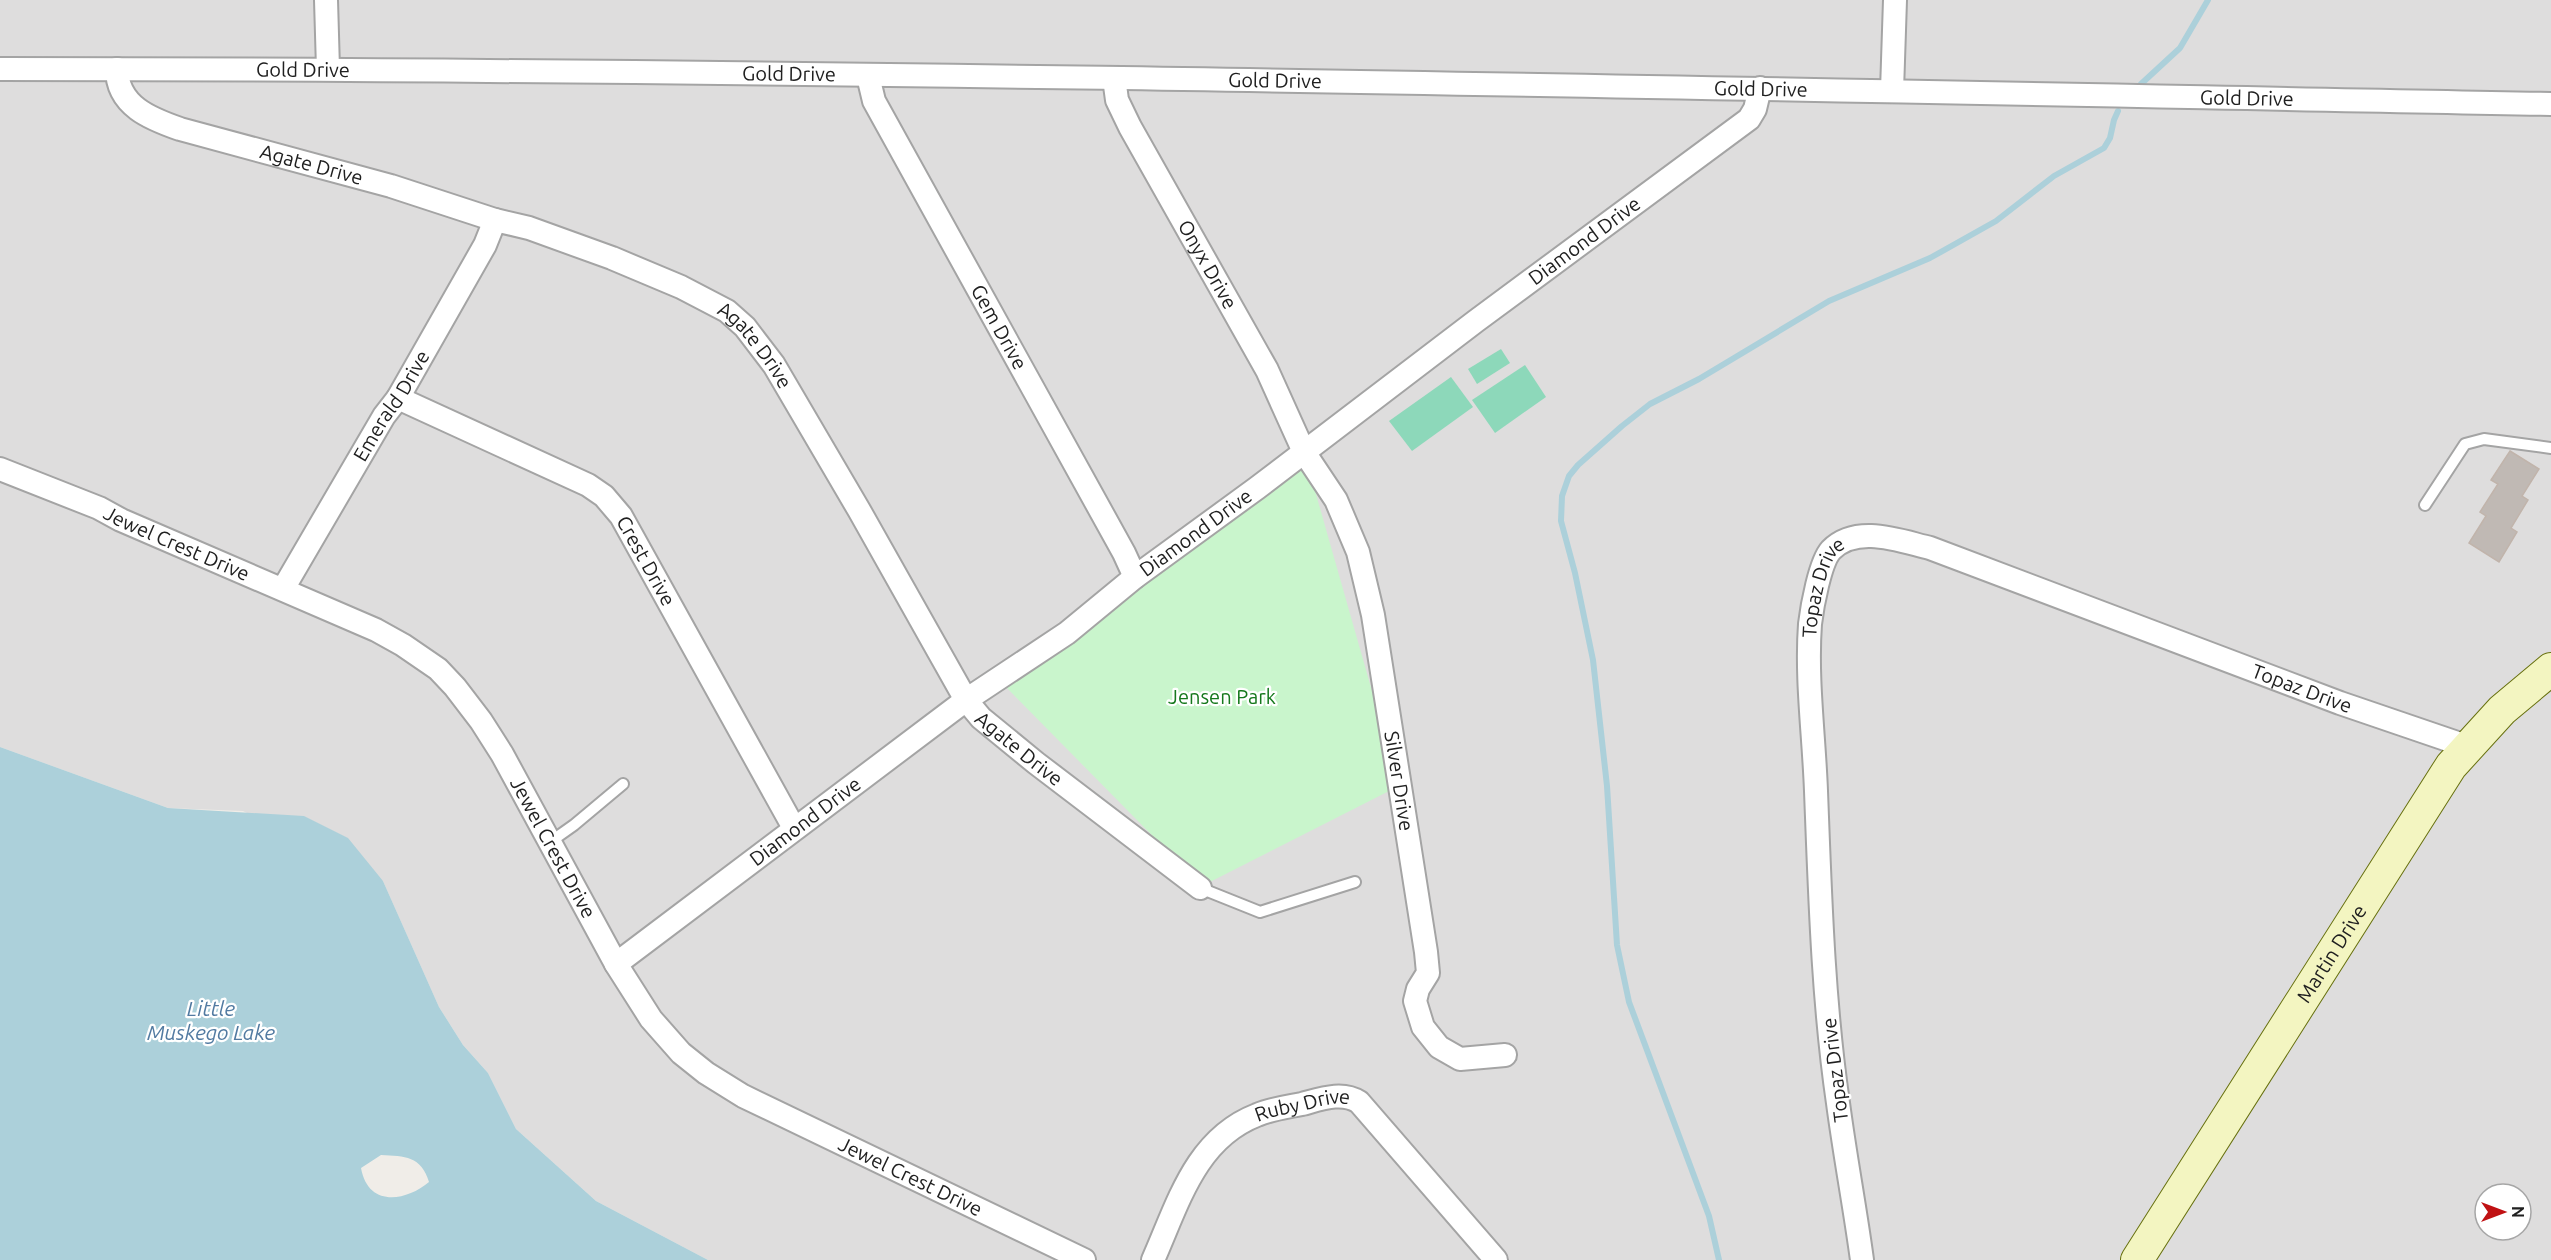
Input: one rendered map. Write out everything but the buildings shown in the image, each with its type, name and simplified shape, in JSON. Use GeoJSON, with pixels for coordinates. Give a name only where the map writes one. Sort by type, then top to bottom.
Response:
{"type":"FeatureCollection","features":[{"type":"Feature","properties":{"kind":"street"},"geometry":{"type":"LineString","coordinates":[[326,0],[328,69]]}},
{"type":"Feature","properties":{"kind":"street"},"geometry":{"type":"LineString","coordinates":[[1892,91],[1895,0]]}},
{"type":"Feature","properties":{"kind":"street","name":"Gold Drive"},"geometry":{"type":"LineString","coordinates":[[0,69],[328,69],[1114,78],[2551,104]]}},
{"type":"Feature","properties":{"kind":"street","name":"Agate Drive"},"geometry":{"type":"LineString","coordinates":[[117,69],[120,86],[125,95],[135,108],[148,118],[180,129],[391,186],[495,220],[529,228],[681,287],[727,311],[745,327],[774,366],[966,700],[981,718],[1027,755],[1200,888]]}},
{"type":"Feature","properties":{"kind":"street","name":"Gem Drive"},"geometry":{"type":"LineString","coordinates":[[868,76],[874,101],[1124,553],[1135,577]]}},
{"type":"Feature","properties":{"kind":"street","name":"Onyx Drive"},"geometry":{"type":"LineString","coordinates":[[1114,78],[1117,100],[1130,127],[1240,327],[1267,370],[1304,452]]}},
{"type":"Feature","properties":{"kind":"street","name":"Diamond Drive"},"geometry":{"type":"LineString","coordinates":[[616,964],[794,828],[944,719],[966,700],[1067,633],[1135,577],[1749,119],[1755,109],[1760,88]]}},
{"type":"Feature","properties":{"kind":"street","name":"Emerald Drive"},"geometry":{"type":"LineString","coordinates":[[283,589],[384,416],[398,398],[485,245],[495,220]]}},
{"type":"Feature","properties":{"kind":"street","name":"Crest Drive"},"geometry":{"type":"LineString","coordinates":[[398,398],[588,485],[604,496],[626,526],[794,828]]}},
{"type":"Feature","properties":{"kind":"street","name":"Silver Drive"},"geometry":{"type":"LineString","coordinates":[[1304,452],[1336,500],[1358,552],[1373,615],[1426,952],[1428,973],[1418,989],[1415,1008],[1423,1027],[1439,1047],[1460,1059],[1505,1055]]}},
{"type":"Feature","properties":{"kind":"street","name":"Jewel Crest Drive"},"geometry":{"type":"LineString","coordinates":[[0,469],[99,508],[121,520],[376,630],[438,669],[481,721],[616,964],[651,1019],[681,1053],[706,1073],[742,1096],[1084,1260]]}},
{"type":"Feature","properties":{"kind":"street","name":"Topaz Drive"},"geometry":{"type":"LineString","coordinates":[[1862,1260],[1829,1028],[1809,663],[1810,622],[1816,590],[1829,552],[1841,543],[1872,536],[1930,549],[2340,703],[2466,746]]}},
{"type":"Feature","properties":{"kind":"street","name":"Martin Drive"},"geometry":{"type":"LineString","coordinates":[[2138,1260],[2415,819],[2466,746],[2517,696],[2551,669]]}},
{"type":"Feature","properties":{"kind":"street","name":"Ruby Drive"},"geometry":{"type":"LineString","coordinates":[[1153,1260],[1198,1162],[1225,1132],[1257,1114],[1331,1097],[1350,1097],[1373,1117],[1496,1260]]}},
{"type":"Feature","properties":{"kind":"lane"},"geometry":{"type":"LineString","coordinates":[[2425,505],[2465,444],[2484,440],[2551,448]]}},
{"type":"Feature","properties":{"kind":"lane"},"geometry":{"type":"LineString","coordinates":[[550,842],[623,784]]}},
{"type":"Feature","properties":{"kind":"lane"},"geometry":{"type":"LineString","coordinates":[[1200,888],[1260,912],[1355,882]]}},
{"type":"Feature","properties":{"kind":"shaded area"},"geometry":{"type":"Polygon","coordinates":[[[0,0],[2551,0],[2551,1260],[708,1260],[596,1201],[516,1129],[488,1073],[463,1045],[439,1007],[383,881],[243,811],[168,808],[0,747],[0,0]]]}},
{"type":"Feature","properties":{"kind":"green space"},"geometry":{"type":"Polygon","coordinates":[[[1501,349],[1510,363],[1477,384],[1468,369],[1501,349]]]}},
{"type":"Feature","properties":{"kind":"green space"},"geometry":{"type":"Polygon","coordinates":[[[1525,365],[1546,397],[1495,433],[1472,400],[1525,365]]]}},
{"type":"Feature","properties":{"kind":"green space"},"geometry":{"type":"Polygon","coordinates":[[[1451,377],[1473,407],[1412,451],[1389,421],[1451,377]]]}},
{"type":"Feature","properties":{"kind":"green space","name":"Jensen Park"},"geometry":{"type":"Polygon","coordinates":[[[1304,452],[1399,786],[1202,886],[999,680],[1304,452]]]}},
{"type":"Feature","properties":{"kind":"water","name":"Little Muskego Lake"},"geometry":{"type":"Polygon","coordinates":[[[0,747],[168,808],[304,816],[348,838],[383,881],[439,1007],[463,1045],[488,1073],[516,1129],[596,1201],[708,1260],[0,1260],[0,747]],[[381,1155],[361,1168],[365,1181],[379,1195],[399,1197],[429,1182],[426,1173],[417,1162],[405,1157],[381,1155]]]}},
{"type":"Feature","properties":{"kind":"waterway"},"geometry":{"type":"LineString","coordinates":[[2141,84],[2180,48],[2208,0]]}},
{"type":"Feature","properties":{"kind":"waterway"},"geometry":{"type":"LineString","coordinates":[[1719,1260],[1709,1216],[1629,1002],[1617,945],[1607,786],[1593,660],[1575,573],[1561,521],[1562,496],[1569,476],[1578,465],[1650,404],[1699,379],[1829,301],[1930,258],[1996,221],[2054,176],[2104,148],[2110,138],[2118,111]]}}]}
